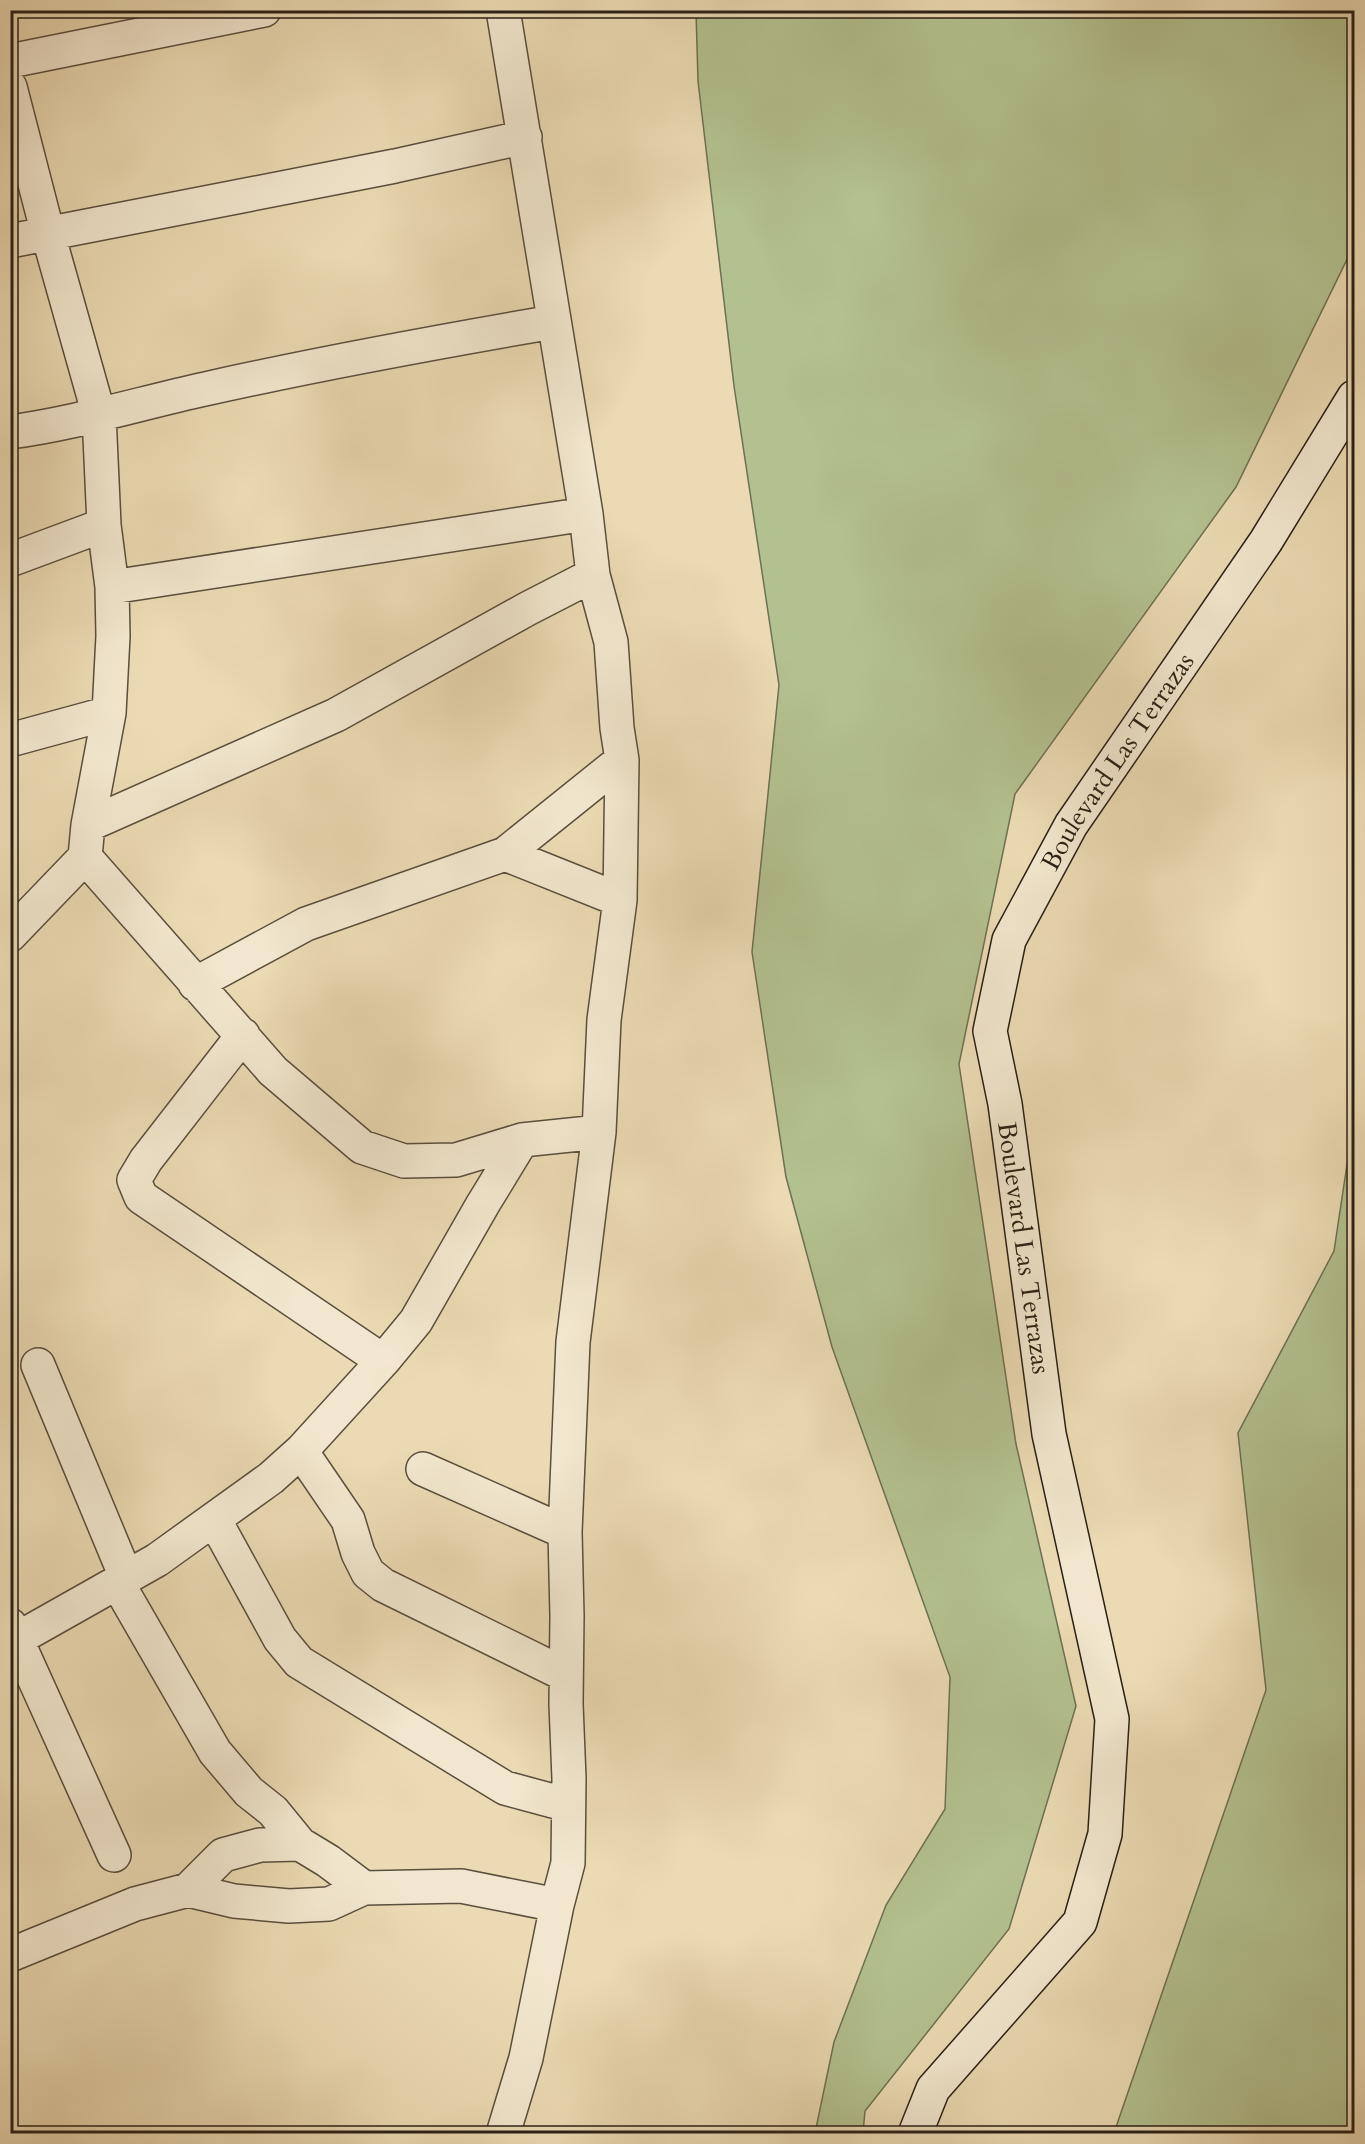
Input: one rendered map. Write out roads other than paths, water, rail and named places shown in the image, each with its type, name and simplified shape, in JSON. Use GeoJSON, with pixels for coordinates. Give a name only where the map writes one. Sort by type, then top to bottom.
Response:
{"type":"FeatureCollection","features":[{"type":"Feature","properties":{"kind":"street"},"geometry":{"type":"LineString","coordinates":[[10,61],[264,10]]}},
{"type":"Feature","properties":{"kind":"street"},"geometry":{"type":"LineString","coordinates":[[503,10],[586,514],[593,575],[611,642],[617,728],[622,760],[620,900],[604,1020],[599,1132],[573,1342],[565,1532],[568,1863],[557,1905],[526,2058],[503,2133]]}},
{"type":"Feature","properties":{"kind":"street"},"geometry":{"type":"LineString","coordinates":[[10,87],[48,234],[99,415],[104,525],[112,587],[113,636],[109,713],[88,825],[85,857],[10,935]]}},
{"type":"Feature","properties":{"kind":"street"},"geometry":{"type":"LineString","coordinates":[[10,241],[395,166],[525,137]]}},
{"type":"Feature","properties":{"kind":"street"},"geometry":{"type":"LineString","coordinates":[[10,432],[99,415],[312,366],[553,322]]}},
{"type":"Feature","properties":{"kind":"street","name":"Boulevard Las Terrazas"},"geometry":{"type":"LineString","coordinates":[[915,2133],[933,2089],[1080,1922],[1105,1834],[1112,1719],[1049,1434],[1005,1104],[990,1031],[1009,940],[1071,825],[1266,541],[1354,397]]}},
{"type":"Feature","properties":{"kind":"street"},"geometry":{"type":"LineString","coordinates":[[112,587],[586,514]]}},
{"type":"Feature","properties":{"kind":"street"},"geometry":{"type":"LineString","coordinates":[[10,560],[104,525]]}},
{"type":"Feature","properties":{"kind":"street"},"geometry":{"type":"LineString","coordinates":[[88,825],[336,715],[593,575]]}},
{"type":"Feature","properties":{"kind":"street"},"geometry":{"type":"LineString","coordinates":[[10,740],[109,713]]}},
{"type":"Feature","properties":{"kind":"street"},"geometry":{"type":"LineString","coordinates":[[195,984],[306,924],[505,854],[622,760]]}},
{"type":"Feature","properties":{"kind":"street"},"geometry":{"type":"LineString","coordinates":[[505,854],[620,900]]}},
{"type":"Feature","properties":{"kind":"street"},"geometry":{"type":"LineString","coordinates":[[85,857],[273,1071],[362,1148],[404,1161],[456,1160],[522,1140],[599,1132]]}},
{"type":"Feature","properties":{"kind":"street"},"geometry":{"type":"LineString","coordinates":[[243,1035],[146,1160],[134,1180],[141,1197],[382,1361]]}},
{"type":"Feature","properties":{"kind":"street"},"geometry":{"type":"LineString","coordinates":[[114,1855],[13,1636],[157,1560],[271,1478],[301,1451],[416,1321],[483,1203],[522,1140]]}},
{"type":"Feature","properties":{"kind":"street"},"geometry":{"type":"LineString","coordinates":[[38,1365],[122,1580],[215,1752],[249,1792],[273,1811],[300,1844],[328,1861],[364,1888]]}},
{"type":"Feature","properties":{"kind":"street"},"geometry":{"type":"LineString","coordinates":[[301,1451],[348,1520],[358,1553],[368,1573],[383,1585],[566,1675]]}},
{"type":"Feature","properties":{"kind":"street"},"geometry":{"type":"LineString","coordinates":[[423,1469],[565,1532]]}},
{"type":"Feature","properties":{"kind":"street"},"geometry":{"type":"LineString","coordinates":[[214,1519],[280,1639],[299,1662],[505,1788],[568,1805]]}},
{"type":"Feature","properties":{"kind":"street"},"geometry":{"type":"LineString","coordinates":[[188,1890],[223,1854],[260,1845],[300,1844]]}},
{"type":"Feature","properties":{"kind":"street"},"geometry":{"type":"LineString","coordinates":[[10,1955],[135,1904],[188,1890],[234,1901],[289,1906],[329,1905],[364,1888],[461,1886],[557,1905]]}}]}
